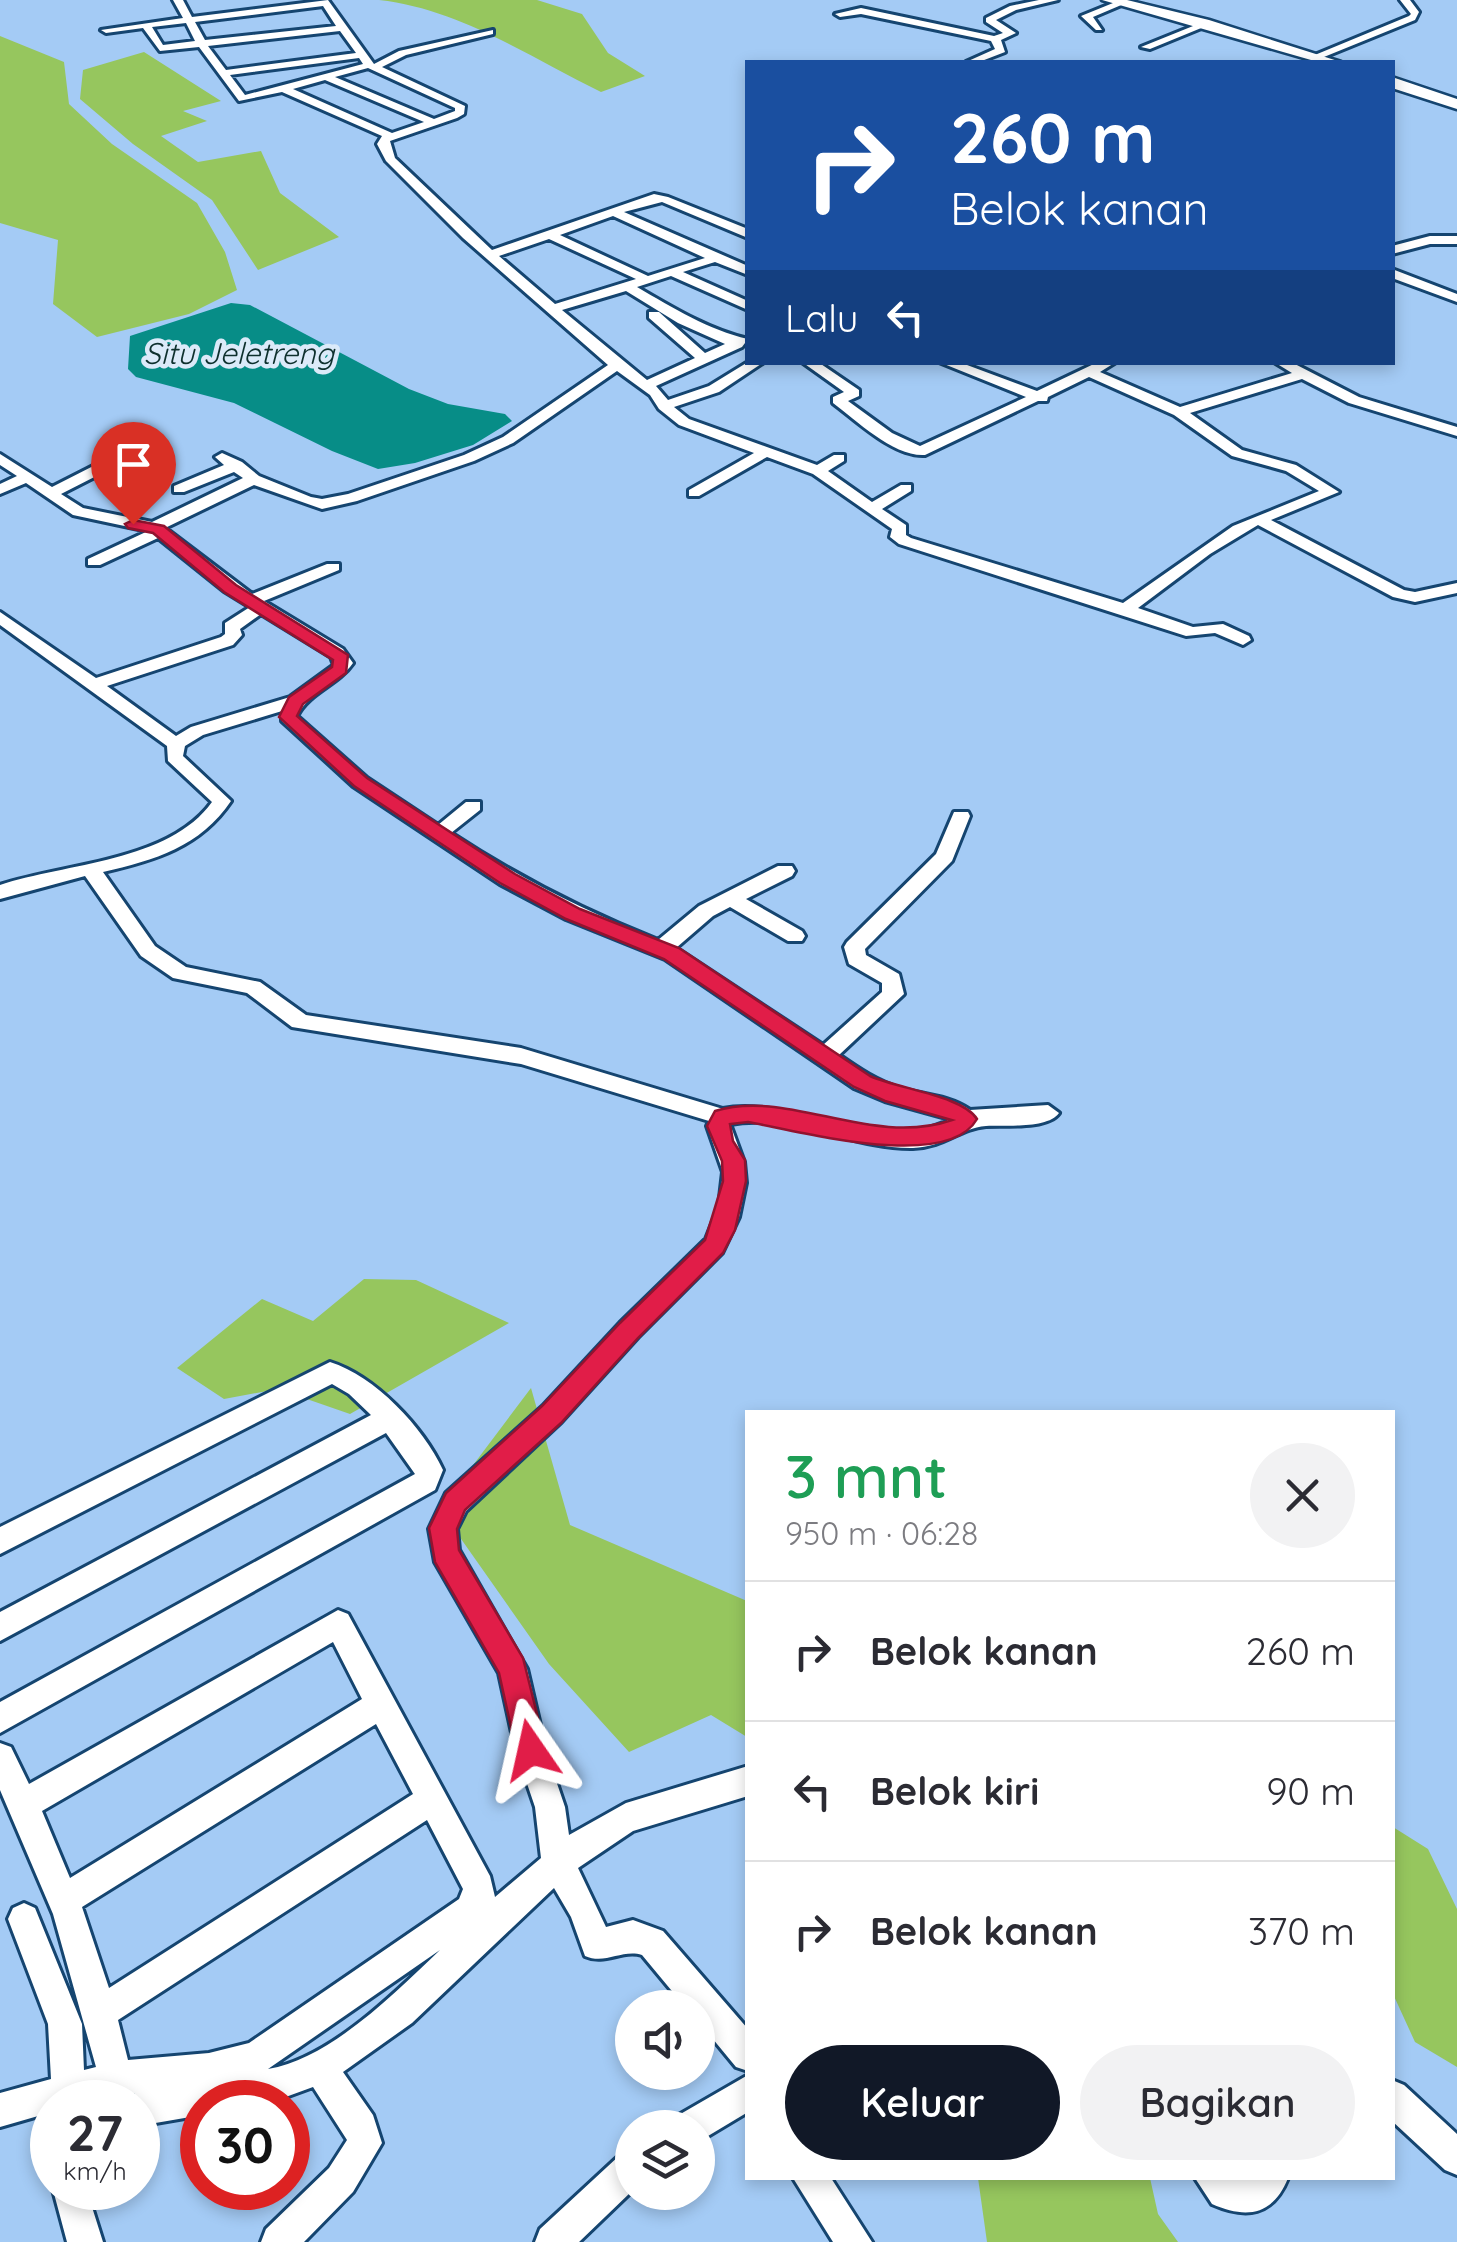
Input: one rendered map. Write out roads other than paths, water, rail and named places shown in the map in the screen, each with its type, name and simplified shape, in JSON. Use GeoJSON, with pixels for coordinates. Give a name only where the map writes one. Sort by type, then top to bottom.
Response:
{"type":"FeatureCollection","features":[{"type":"Feature","properties":{"kind":"main road"},"geometry":{"type":"LineString","coordinates":[[1123,2],[1325,60]]}},
{"type":"Feature","properties":{"kind":"main road"},"geometry":{"type":"LineString","coordinates":[[1395,83],[1457,104]]}},
{"type":"Feature","properties":{"kind":"street"},"geometry":{"type":"LineString","coordinates":[[178,0],[202,44],[243,99],[490,32]]}},
{"type":"Feature","properties":{"kind":"street"},"geometry":{"type":"LineString","coordinates":[[840,14],[861,11],[995,39],[1012,32],[989,22],[992,19],[1014,8],[1053,0]]}},
{"type":"Feature","properties":{"kind":"street"},"geometry":{"type":"LineString","coordinates":[[1315,57],[1412,18],[1415,11],[1405,0]]}},
{"type":"Feature","properties":{"kind":"street"},"geometry":{"type":"LineString","coordinates":[[106,30],[277,4],[324,2],[368,62]]}},
{"type":"Feature","properties":{"kind":"street"},"geometry":{"type":"LineString","coordinates":[[1099,28],[1086,16],[1123,2]]}},
{"type":"Feature","properties":{"kind":"street"},"geometry":{"type":"LineString","coordinates":[[277,4],[304,63],[322,78],[432,122]]}},
{"type":"Feature","properties":{"kind":"street"},"geometry":{"type":"LineString","coordinates":[[1146,48],[1206,24]]}},
{"type":"Feature","properties":{"kind":"street"},"geometry":{"type":"LineString","coordinates":[[146,25],[156,47],[342,28]]}},
{"type":"Feature","properties":{"kind":"street"},"geometry":{"type":"LineString","coordinates":[[975,60],[1001,50],[995,39]]}},
{"type":"Feature","properties":{"kind":"street"},"geometry":{"type":"LineString","coordinates":[[222,73],[304,63],[368,62],[460,106],[457,114],[390,136],[382,144],[390,159],[550,310],[646,386],[684,422],[818,471],[900,528],[898,537],[905,540],[1192,632],[1217,628],[1243,640]]}},
{"type":"Feature","properties":{"kind":"street"},"geometry":{"type":"LineString","coordinates":[[282,88],[390,136]]}},
{"type":"Feature","properties":{"kind":"street"},"geometry":{"type":"LineString","coordinates":[[490,255],[650,199],[664,198],[745,233]]}},
{"type":"Feature","properties":{"kind":"street"},"geometry":{"type":"LineString","coordinates":[[613,212],[745,270]]}},
{"type":"Feature","properties":{"kind":"street"},"geometry":{"type":"LineString","coordinates":[[549,234],[648,280]]}},
{"type":"Feature","properties":{"kind":"street"},"geometry":{"type":"LineString","coordinates":[[1395,249],[1422,241],[1457,240]]}},
{"type":"Feature","properties":{"kind":"street"},"geometry":{"type":"LineString","coordinates":[[550,310],[732,251]]}},
{"type":"Feature","properties":{"kind":"street"},"geometry":{"type":"LineString","coordinates":[[674,272],[745,305]]}},
{"type":"Feature","properties":{"kind":"street"},"geometry":{"type":"LineString","coordinates":[[1395,274],[1457,298]]}},
{"type":"Feature","properties":{"kind":"street"},"geometry":{"type":"LineString","coordinates":[[625,287],[683,320],[742,341]]}},
{"type":"Feature","properties":{"kind":"street"},"geometry":{"type":"LineString","coordinates":[[625,287],[704,359]]}},
{"type":"Feature","properties":{"kind":"street"},"geometry":{"type":"LineString","coordinates":[[646,386],[742,341]]}},
{"type":"Feature","properties":{"kind":"street"},"geometry":{"type":"LineString","coordinates":[[222,457],[254,478],[307,501],[322,504],[352,498],[469,458],[508,440],[617,365]]}},
{"type":"Feature","properties":{"kind":"street"},"geometry":{"type":"LineString","coordinates":[[664,406],[714,389],[753,365]]}},
{"type":"Feature","properties":{"kind":"street"},"geometry":{"type":"LineString","coordinates":[[812,365],[854,393],[838,400],[887,436],[920,452],[1106,365]]}},
{"type":"Feature","properties":{"kind":"street"},"geometry":{"type":"LineString","coordinates":[[953,365],[1042,398]]}},
{"type":"Feature","properties":{"kind":"street"},"geometry":{"type":"LineString","coordinates":[[1285,365],[1370,406],[1457,432]]}},
{"type":"Feature","properties":{"kind":"street"},"geometry":{"type":"LineString","coordinates":[[1093,374],[1179,412],[1238,453],[1291,468],[1331,492],[1258,519],[1200,551],[1153,591],[1124,609]]}},
{"type":"Feature","properties":{"kind":"street"},"geometry":{"type":"LineString","coordinates":[[1179,412],[1301,375]]}},
{"type":"Feature","properties":{"kind":"street"},"geometry":{"type":"LineString","coordinates":[[694,493],[764,453]]}},
{"type":"Feature","properties":{"kind":"street"},"geometry":{"type":"LineString","coordinates":[[0,458],[49,494],[90,517],[157,529],[256,604],[337,653],[344,663],[296,701],[288,712],[292,722],[360,782],[438,834],[573,914],[660,948],[823,1057],[893,1096],[952,1108],[966,1119],[1048,1113]]}},
{"type":"Feature","properties":{"kind":"street"},"geometry":{"type":"LineString","coordinates":[[818,471],[840,458]]}},
{"type":"Feature","properties":{"kind":"street"},"geometry":{"type":"LineString","coordinates":[[49,494],[114,461],[138,475]]}},
{"type":"Feature","properties":{"kind":"street"},"geometry":{"type":"LineString","coordinates":[[179,490],[238,465]]}},
{"type":"Feature","properties":{"kind":"street"},"geometry":{"type":"LineString","coordinates":[[0,489],[28,477]]}},
{"type":"Feature","properties":{"kind":"street"},"geometry":{"type":"LineString","coordinates":[[94,562],[254,478]]}},
{"type":"Feature","properties":{"kind":"street"},"geometry":{"type":"LineString","coordinates":[[871,508],[906,488]]}},
{"type":"Feature","properties":{"kind":"street"},"geometry":{"type":"LineString","coordinates":[[1258,519],[1399,594],[1415,597],[1457,588]]}},
{"type":"Feature","properties":{"kind":"street"},"geometry":{"type":"LineString","coordinates":[[94,684],[227,641],[234,635],[231,628],[235,622],[256,604],[333,566]]}},
{"type":"Feature","properties":{"kind":"street"},"geometry":{"type":"LineString","coordinates":[[0,617],[176,744]]}},
{"type":"Feature","properties":{"kind":"street"},"geometry":{"type":"LineString","coordinates":[[176,744],[197,731],[296,701]]}},
{"type":"Feature","properties":{"kind":"street"},"geometry":{"type":"LineString","coordinates":[[0,892],[166,846],[201,828],[222,801],[174,758],[176,744]]}},
{"type":"Feature","properties":{"kind":"street"},"geometry":{"type":"LineString","coordinates":[[438,834],[473,806]]}},
{"type":"Feature","properties":{"kind":"street"},"geometry":{"type":"LineString","coordinates":[[823,1057],[893,994],[892,979],[856,958],[854,947],[945,857],[960,816]]}},
{"type":"Feature","properties":{"kind":"street"},"geometry":{"type":"LineString","coordinates":[[89,867],[148,951],[180,974],[253,987],[300,1022],[521,1056],[723,1117],[748,1113],[892,1138],[936,1134],[960,1126],[966,1119]]}},
{"type":"Feature","properties":{"kind":"street"},"geometry":{"type":"LineString","coordinates":[[660,948],[686,925],[730,898],[785,872]]}},
{"type":"Feature","properties":{"kind":"street"},"geometry":{"type":"LineString","coordinates":[[730,898],[795,936]]}},
{"type":"Feature","properties":{"kind":"street"},"geometry":{"type":"LineString","coordinates":[[723,1117],[718,1126],[722,1143],[733,1160],[734,1181],[723,1230],[714,1246],[552,1414],[456,1502],[443,1528],[445,1553],[512,1668],[531,1750],[550,1807],[557,1862],[584,1910],[596,1945],[633,1936],[652,1942],[745,2052]]}},
{"type":"Feature","properties":{"kind":"street"},"geometry":{"type":"LineString","coordinates":[[0,1541],[330,1373],[346,1375],[354,1381],[430,1470],[426,1482],[0,1718]]}},
{"type":"Feature","properties":{"kind":"street"},"geometry":{"type":"LineString","coordinates":[[0,1628],[388,1419]]}},
{"type":"Feature","properties":{"kind":"street"},"geometry":{"type":"LineString","coordinates":[[24,1804],[338,1624],[479,1887],[479,1899],[470,1910],[256,2058],[209,2070],[112,2080]]}},
{"type":"Feature","properties":{"kind":"street"},"geometry":{"type":"LineString","coordinates":[[61,1902],[380,1704]]}},
{"type":"Feature","properties":{"kind":"street"},"geometry":{"type":"LineString","coordinates":[[0,1758],[24,1804],[102,2011],[116,2078]]}},
{"type":"Feature","properties":{"kind":"street"},"geometry":{"type":"LineString","coordinates":[[160,2105],[276,2085],[320,2068],[400,2011],[557,1862],[626,1818],[745,1782]]}},
{"type":"Feature","properties":{"kind":"street"},"geometry":{"type":"LineString","coordinates":[[102,2011],[432,1799]]}},
{"type":"Feature","properties":{"kind":"street"},"geometry":{"type":"LineString","coordinates":[[24,1919],[65,2024],[70,2080]]}},
{"type":"Feature","properties":{"kind":"street"},"geometry":{"type":"LineString","coordinates":[[279,2242],[341,2180],[366,2143],[361,2127],[320,2068]]}},
{"type":"Feature","properties":{"kind":"street"},"geometry":{"type":"LineString","coordinates":[[715,2112],[745,2094]]}},
{"type":"Feature","properties":{"kind":"street"},"geometry":{"type":"LineString","coordinates":[[1395,2100],[1457,2158]]}},
{"type":"Feature","properties":{"kind":"street"},"geometry":{"type":"LineString","coordinates":[[0,2110],[30,2106]]}},
{"type":"Feature","properties":{"kind":"street"},"geometry":{"type":"LineString","coordinates":[[811,2180],[854,2242]]}},
{"type":"Feature","properties":{"kind":"street"},"geometry":{"type":"LineString","coordinates":[[1214,2180],[1224,2192],[1237,2198],[1248,2198],[1269,2180]]}},
{"type":"Feature","properties":{"kind":"street"},"geometry":{"type":"LineString","coordinates":[[553,2242],[615,2182]]}},
{"type":"Feature","properties":{"kind":"street"},"geometry":{"type":"LineString","coordinates":[[76,2210],[85,2242]]}},
{"type":"Feature","properties":{"kind":"water","name":"Situ Jeletreng"},"geometry":{"type":"Polygon","coordinates":[[[231,303],[250,305],[409,389],[448,404],[505,414],[512,421],[473,445],[415,463],[378,469],[234,403],[136,377],[128,369],[130,336],[231,303]]]}}]}
